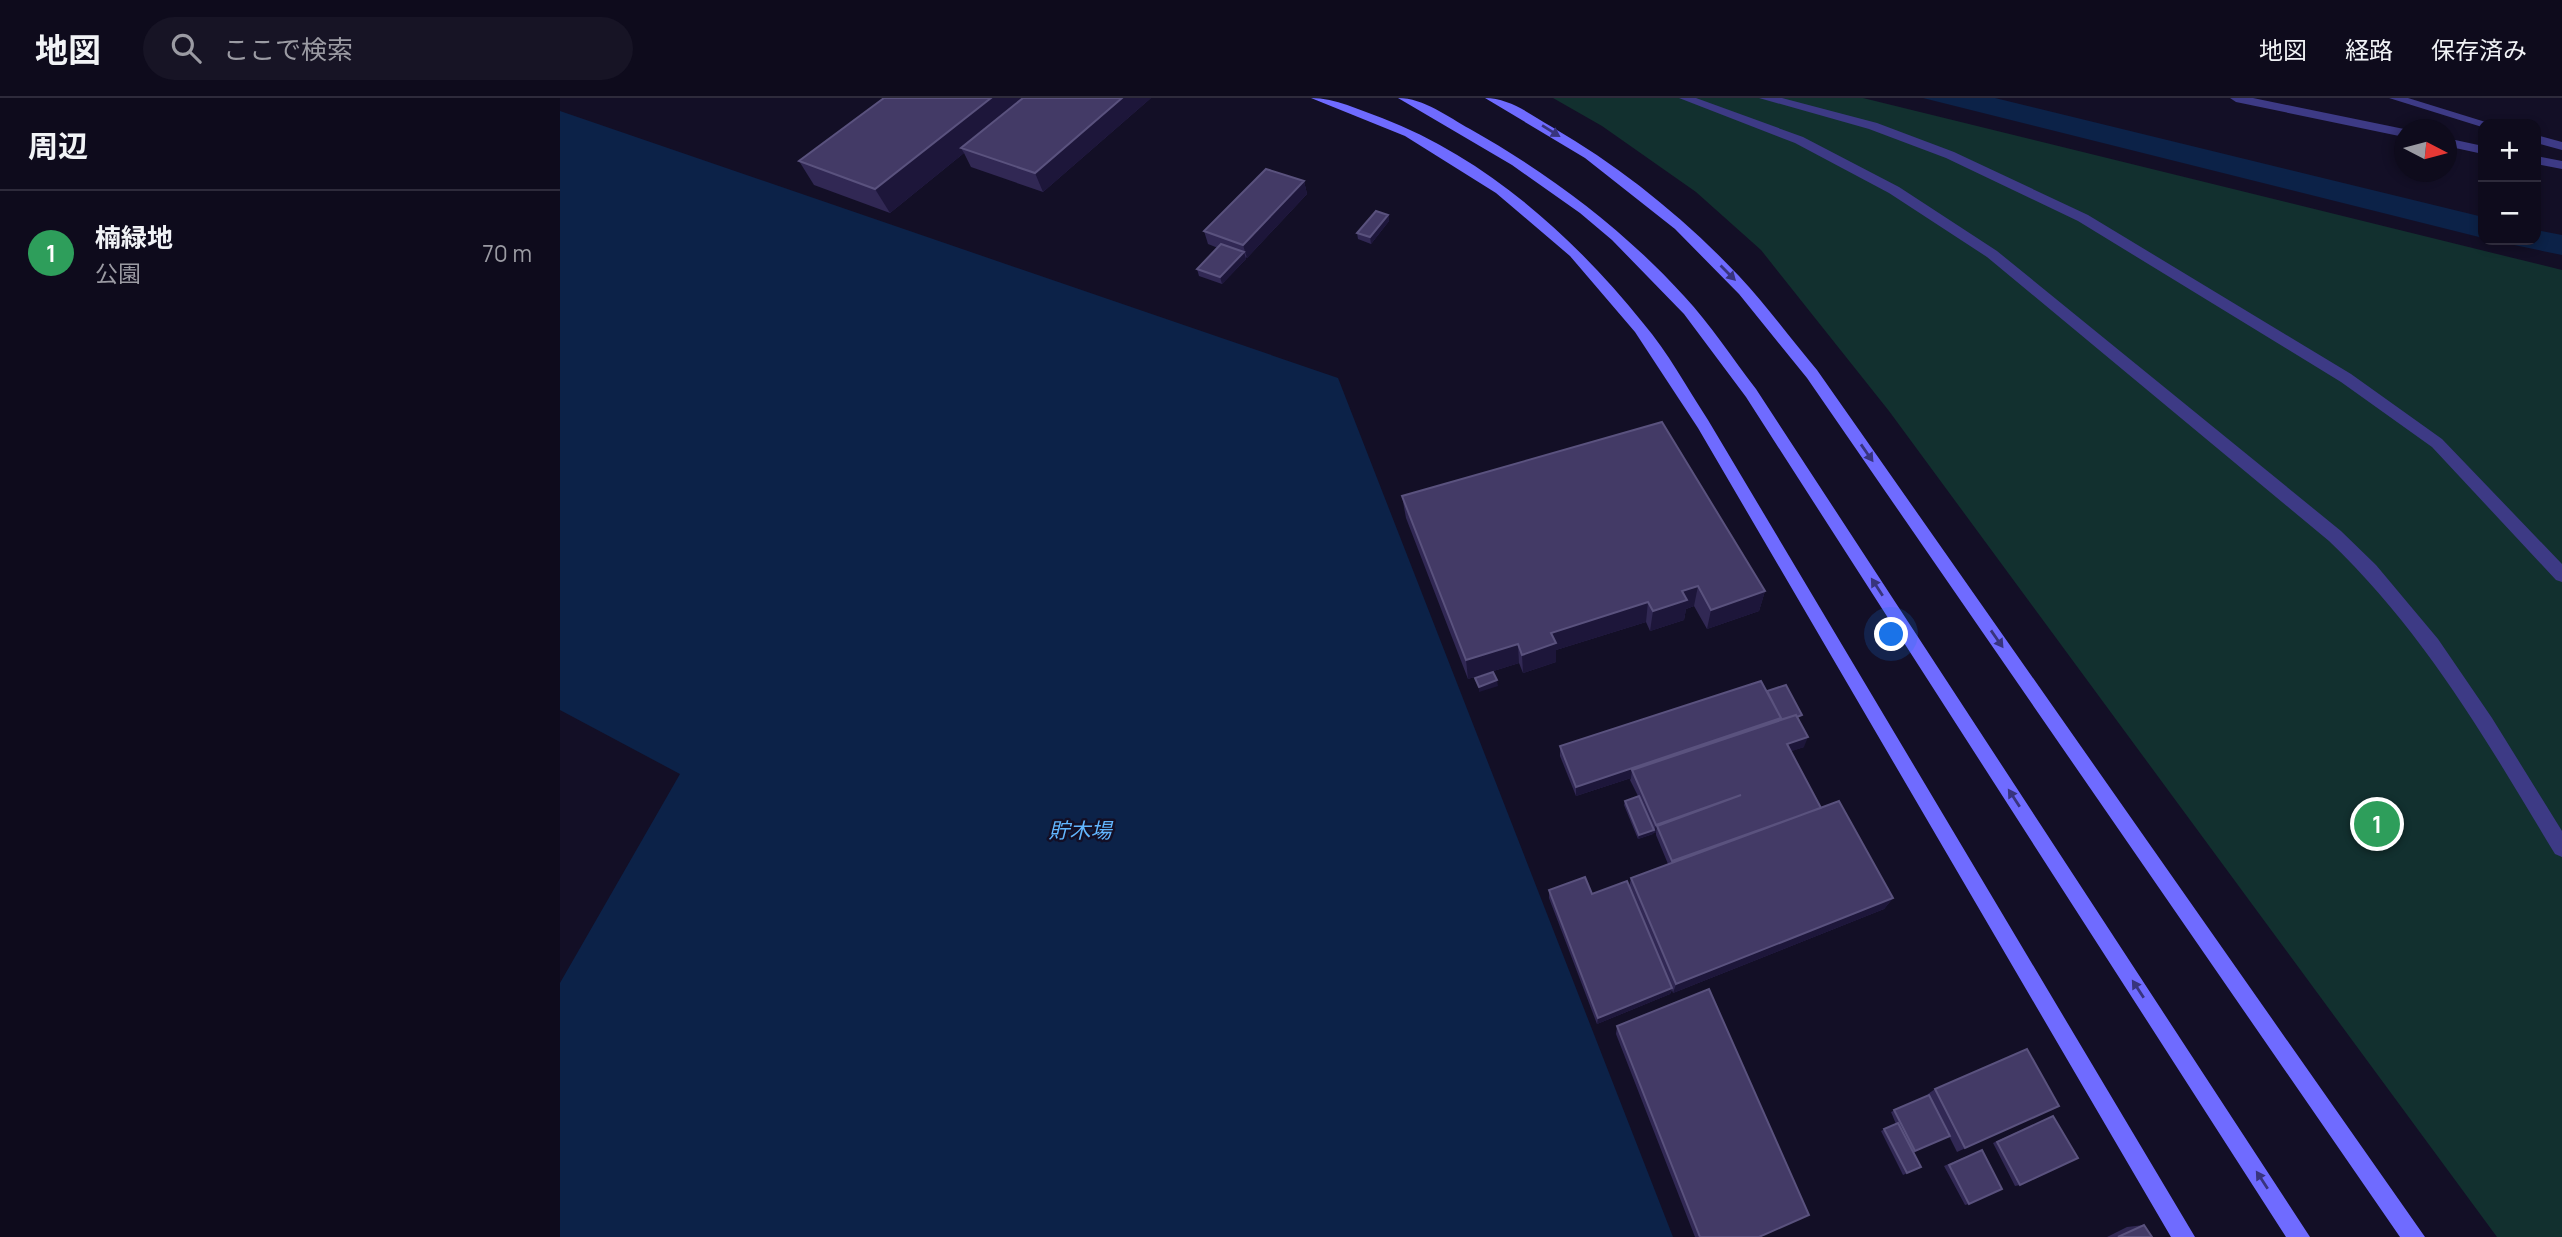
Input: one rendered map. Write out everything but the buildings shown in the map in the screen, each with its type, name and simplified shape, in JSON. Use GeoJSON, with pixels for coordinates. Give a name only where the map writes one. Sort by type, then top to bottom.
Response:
{"type":"FeatureCollection","features":[{"type":"Feature","properties":{"kind":"street"},"geometry":{"type":"LineString","coordinates":[[1317,98],[1409,133],[1501,190],[1575,253],[1640,328],[1703,424],[2184,1237]]}},
{"type":"Feature","properties":{"kind":"street"},"geometry":{"type":"LineString","coordinates":[[1404,98],[1487,142],[1554,185],[1618,237],[1680,300],[1751,393],[2299,1237]]}},
{"type":"Feature","properties":{"kind":"street"},"geometry":{"type":"LineString","coordinates":[[1491,98],[1598,161],[1668,214],[1734,279],[1795,353],[2414,1237]]}},
{"type":"Feature","properties":{"kind":"street"},"geometry":{"type":"LineString","coordinates":[[1685,98],[1799,140],[1894,190],[1993,254],[2335,536],[2368,565],[2403,604],[2440,653],[2562,848]]}},
{"type":"Feature","properties":{"kind":"street"},"geometry":{"type":"LineString","coordinates":[[1765,98],[1873,126],[1950,155],[2083,218],[2346,378],[2437,443],[2562,575]]}},
{"type":"Feature","properties":{"kind":"street"},"geometry":{"type":"LineString","coordinates":[[2236,98],[2394,131]]}},
{"type":"Feature","properties":{"kind":"street"},"geometry":{"type":"LineString","coordinates":[[2395,98],[2478,122]]}},
{"type":"Feature","properties":{"kind":"street"},"geometry":{"type":"LineString","coordinates":[[2541,140],[2562,146]]}},
{"type":"Feature","properties":{"kind":"street"},"geometry":{"type":"LineString","coordinates":[[2457,144],[2478,149]]}},
{"type":"Feature","properties":{"kind":"street"},"geometry":{"type":"LineString","coordinates":[[2541,161],[2562,165]]}},
{"type":"Feature","properties":{"kind":"green space"},"geometry":{"type":"Polygon","coordinates":[[[1553,98],[1863,98],[2562,270],[2562,1237],[2497,1237],[1889,411],[1761,250],[1696,192],[1602,126],[1553,98]]]}},
{"type":"Feature","properties":{"kind":"water"},"geometry":{"type":"Polygon","coordinates":[[[1923,98],[1995,98],[2478,216],[2478,237],[1923,98]]]}},
{"type":"Feature","properties":{"kind":"water","name":"貯木場"},"geometry":{"type":"Polygon","coordinates":[[[560,111],[1338,378],[1673,1237],[560,1237],[560,983],[680,774],[560,710],[560,111]]]}},
{"type":"Feature","properties":{"kind":"water"},"geometry":{"type":"Polygon","coordinates":[[[2541,231],[2562,235],[2562,255],[2514,245],[2541,245],[2541,231]]]}},
{"type":"Feature","properties":{"kind":"place","name":"楠緑地"},"geometry":{"type":"Point","coordinates":[2377,824]}}]}
